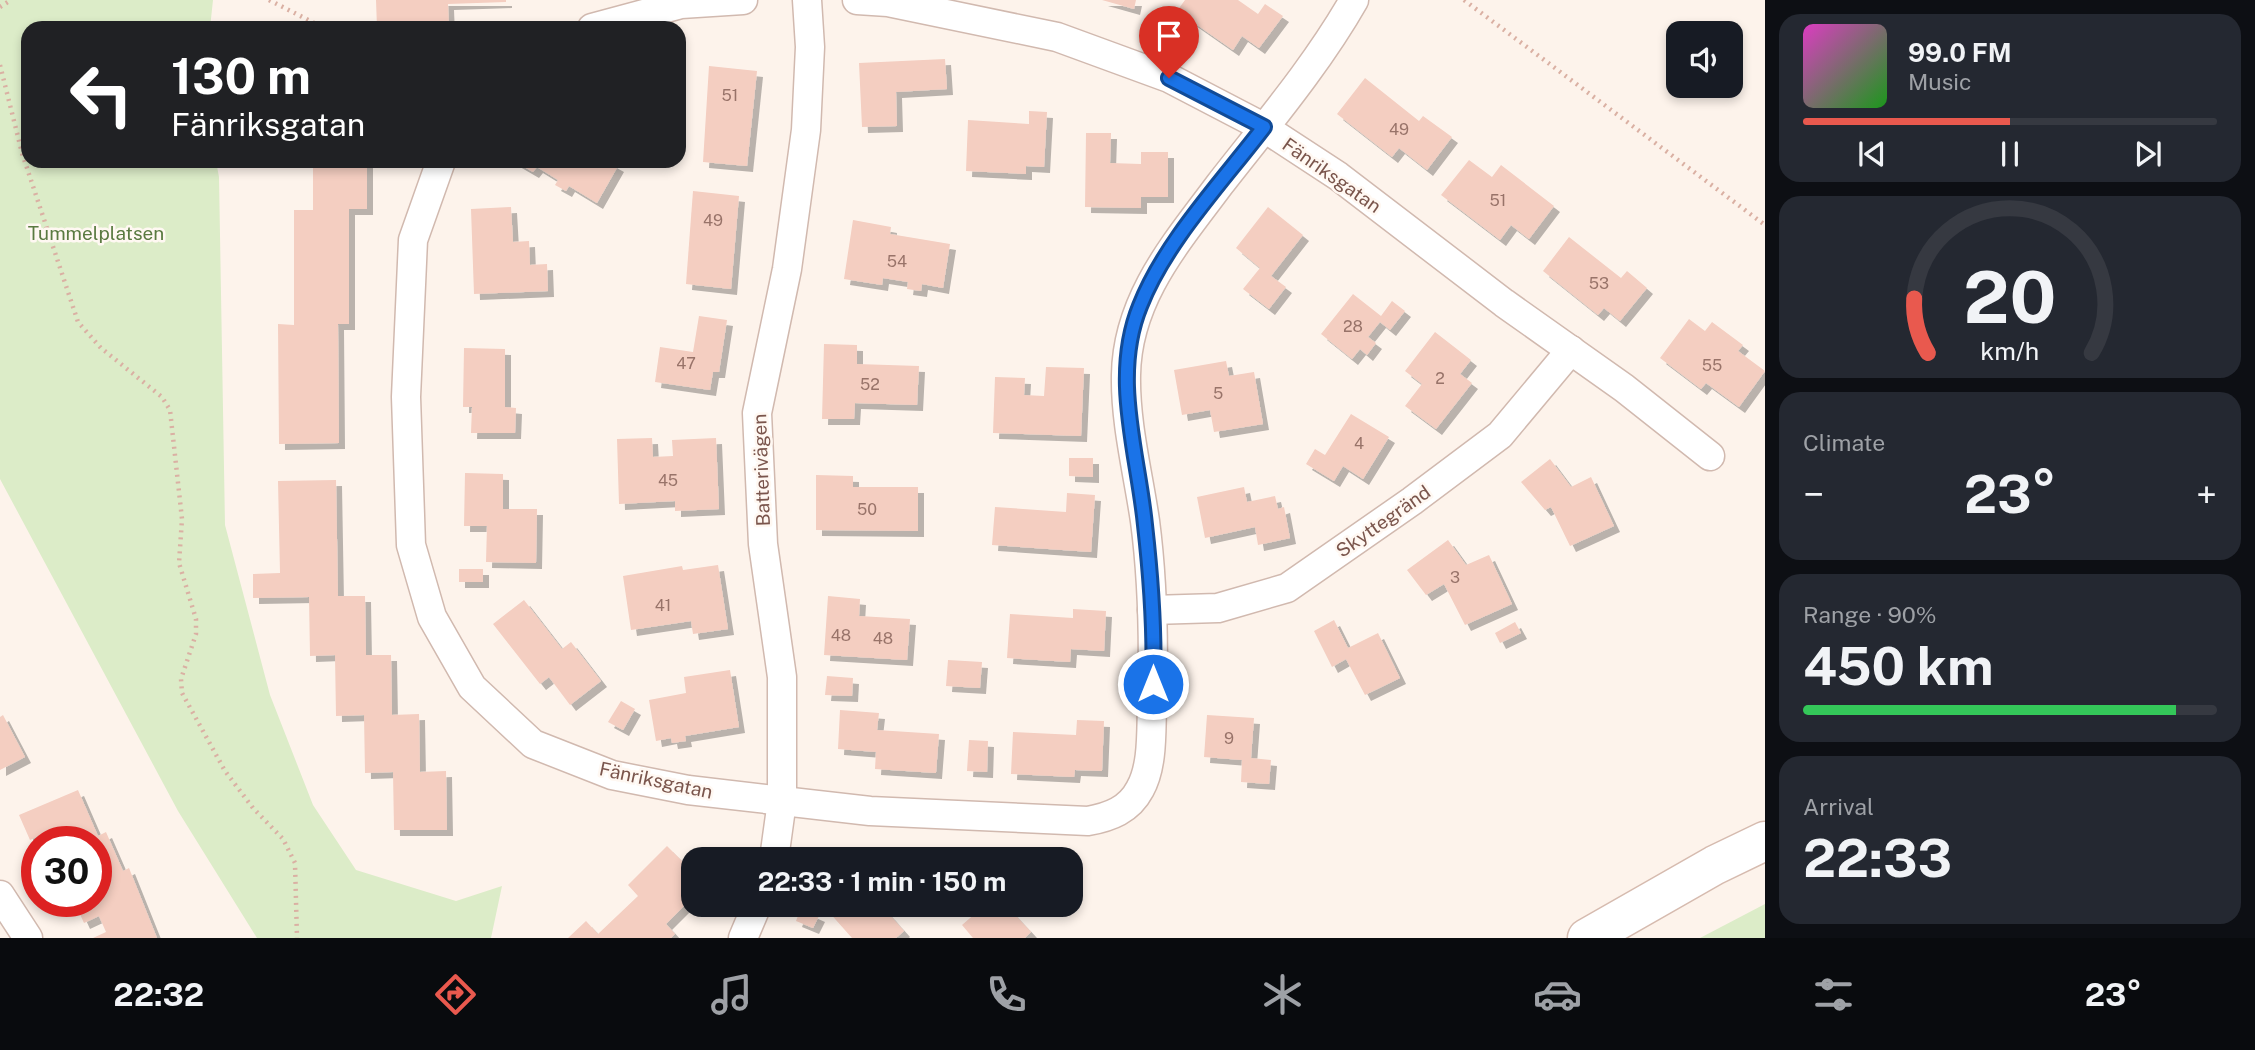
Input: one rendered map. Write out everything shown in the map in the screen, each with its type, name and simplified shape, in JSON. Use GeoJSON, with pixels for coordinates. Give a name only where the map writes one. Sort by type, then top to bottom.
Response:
{"type":"FeatureCollection","features":[{"type":"Feature","properties":{"kind":"main road"},"geometry":{"type":"LineString","coordinates":[[1587,938],[1715,865],[1765,841]]}},
{"type":"Feature","properties":{"kind":"street"},"geometry":{"type":"LineString","coordinates":[[618,21],[681,4],[743,0]]}},
{"type":"Feature","properties":{"kind":"street","name":"Batterivägen"},"geometry":{"type":"LineString","coordinates":[[776,847],[782,801],[782,677],[763,544],[757,412],[787,269],[806,130],[810,47],[807,0]]}},
{"type":"Feature","properties":{"kind":"street","name":"Fänriksgatan"},"geometry":{"type":"LineString","coordinates":[[857,0],[888,2],[1057,37],[1169,78],[1264,127],[1338,176],[1710,456]]}},
{"type":"Feature","properties":{"kind":"street"},"geometry":{"type":"LineString","coordinates":[[1152,610],[1145,524],[1126,392],[1130,340],[1139,308],[1152,279],[1354,0]]}},
{"type":"Feature","properties":{"kind":"street","name":"Fänriksgatan"},"geometry":{"type":"LineString","coordinates":[[439,168],[413,240],[406,397],[411,545],[432,617],[472,687],[533,744],[612,775],[688,790],[870,811],[1088,821],[1108,817],[1126,807],[1143,783],[1152,724],[1152,610]]}},
{"type":"Feature","properties":{"kind":"street","name":"Skyttegränd"},"geometry":{"type":"LineString","coordinates":[[1152,610],[1218,608],[1287,588],[1412,501],[1500,435],[1571,350]]}},
{"type":"Feature","properties":{"kind":"street"},"geometry":{"type":"LineString","coordinates":[[0,895],[28,938]]}},
{"type":"Feature","properties":{"kind":"street"},"geometry":{"type":"LineString","coordinates":[[743,938],[752,917]]}},
{"type":"Feature","properties":{"kind":"path"},"geometry":{"type":"LineString","coordinates":[[0,7],[11,0]]}},
{"type":"Feature","properties":{"kind":"path"},"geometry":{"type":"LineString","coordinates":[[269,0],[310,21]]}},
{"type":"Feature","properties":{"kind":"path"},"geometry":{"type":"LineString","coordinates":[[1464,0],[1765,225]]}},
{"type":"Feature","properties":{"kind":"path"},"geometry":{"type":"LineString","coordinates":[[0,65],[21,149]]}},
{"type":"Feature","properties":{"kind":"path"},"geometry":{"type":"LineString","coordinates":[[27,168],[78,322],[101,348],[162,397],[172,417],[182,519],[179,563],[196,619],[196,634],[181,679],[182,693],[225,771],[253,808],[283,839],[295,863],[297,938]]}},
{"type":"Feature","properties":{"kind":"green space","name":"Tummelplatsen"},"geometry":{"type":"Polygon","coordinates":[[[0,0],[213,0],[211,21],[21,21],[21,168],[217,168],[225,525],[270,695],[313,805],[356,870],[456,901],[502,886],[491,938],[257,938],[178,811],[0,479],[0,0]]]}},
{"type":"Feature","properties":{"kind":"green space"},"geometry":{"type":"Polygon","coordinates":[[[1765,904],[1765,938],[1700,938],[1765,904]]]}},
{"type":"Feature","properties":{"kind":"building"},"geometry":{"type":"Polygon","coordinates":[[[376,0],[506,0],[448,4],[449,21],[377,21],[376,0]]]}},
{"type":"Feature","properties":{"kind":"building"},"geometry":{"type":"Polygon","coordinates":[[[1102,0],[1136,0],[1134,9],[1102,0]]]}},
{"type":"Feature","properties":{"kind":"building"},"geometry":{"type":"Polygon","coordinates":[[[1185,0],[1238,0],[1258,14],[1265,4],[1283,16],[1259,48],[1242,36],[1233,50],[1177,11],[1185,0]]]}},
{"type":"Feature","properties":{"kind":"building"},"geometry":{"type":"Polygon","coordinates":[[[945,59],[947,89],[896,92],[897,126],[862,127],[859,63],[945,59]]]}},
{"type":"Feature","properties":{"kind":"building"},"geometry":{"type":"Polygon","coordinates":[[[709,66],[757,71],[747,166],[703,162],[709,66]]]}},
{"type":"Feature","properties":{"kind":"building"},"geometry":{"type":"Polygon","coordinates":[[[1365,78],[1419,121],[1423,116],[1452,137],[1427,170],[1399,148],[1392,157],[1337,114],[1365,78]]]}},
{"type":"Feature","properties":{"kind":"building"},"geometry":{"type":"Polygon","coordinates":[[[1029,111],[1047,112],[1044,167],[1026,166],[1026,174],[966,171],[968,120],[1029,124],[1029,111]]]}},
{"type":"Feature","properties":{"kind":"building"},"geometry":{"type":"Polygon","coordinates":[[[1086,133],[1111,133],[1110,163],[1141,164],[1141,152],[1168,152],[1168,197],[1141,197],[1141,208],[1085,207],[1086,133]]]}},
{"type":"Feature","properties":{"kind":"building"},"geometry":{"type":"Polygon","coordinates":[[[1469,160],[1492,177],[1501,165],[1554,206],[1529,239],[1511,225],[1500,240],[1441,195],[1469,160]]]}},
{"type":"Feature","properties":{"kind":"building"},"geometry":{"type":"Polygon","coordinates":[[[313,168],[367,168],[367,209],[349,209],[349,324],[338,324],[339,443],[279,444],[278,324],[294,325],[294,210],[313,210],[313,168]]]}},
{"type":"Feature","properties":{"kind":"building"},"geometry":{"type":"Polygon","coordinates":[[[539,168],[617,168],[597,203],[569,186],[566,191],[555,185],[558,180],[539,168]]]}},
{"type":"Feature","properties":{"kind":"building"},"geometry":{"type":"Polygon","coordinates":[[[693,191],[739,196],[731,289],[686,284],[693,191]]]}},
{"type":"Feature","properties":{"kind":"building"},"geometry":{"type":"Polygon","coordinates":[[[511,207],[513,242],[529,241],[530,265],[547,264],[548,291],[474,294],[471,209],[511,207]]]}},
{"type":"Feature","properties":{"kind":"building"},"geometry":{"type":"Polygon","coordinates":[[[1268,207],[1303,235],[1271,276],[1286,287],[1269,309],[1243,289],[1260,268],[1236,248],[1268,207]]]}},
{"type":"Feature","properties":{"kind":"building"},"geometry":{"type":"Polygon","coordinates":[[[853,220],[891,227],[890,234],[950,244],[943,288],[922,284],[921,291],[907,289],[908,282],[883,278],[882,285],[844,279],[853,220]]]}},
{"type":"Feature","properties":{"kind":"building"},"geometry":{"type":"Polygon","coordinates":[[[1569,237],[1621,278],[1627,271],[1647,288],[1620,321],[1604,308],[1598,315],[1543,271],[1569,237]]]}},
{"type":"Feature","properties":{"kind":"building"},"geometry":{"type":"Polygon","coordinates":[[[1353,294],[1381,316],[1392,301],[1405,311],[1390,330],[1380,322],[1368,337],[1376,343],[1367,355],[1360,349],[1352,359],[1321,334],[1353,294]]]}},
{"type":"Feature","properties":{"kind":"building"},"geometry":{"type":"Polygon","coordinates":[[[699,316],[727,320],[719,372],[713,372],[710,390],[655,382],[660,347],[693,352],[699,316]]]}},
{"type":"Feature","properties":{"kind":"building"},"geometry":{"type":"Polygon","coordinates":[[[1689,319],[1705,331],[1712,322],[1743,345],[1738,351],[1765,371],[1739,407],[1706,383],[1701,389],[1660,358],[1689,319]]]}},
{"type":"Feature","properties":{"kind":"building"},"geometry":{"type":"Polygon","coordinates":[[[1435,332],[1471,360],[1460,374],[1472,383],[1436,429],[1405,406],[1422,384],[1405,371],[1435,332]]]}},
{"type":"Feature","properties":{"kind":"building"},"geometry":{"type":"Polygon","coordinates":[[[824,344],[857,345],[857,364],[919,366],[917,405],[855,403],[854,419],[822,419],[824,344]]]}},
{"type":"Feature","properties":{"kind":"building"},"geometry":{"type":"Polygon","coordinates":[[[464,348],[505,349],[505,407],[516,408],[515,433],[471,433],[472,407],[463,407],[464,348]]]}},
{"type":"Feature","properties":{"kind":"building"},"geometry":{"type":"Polygon","coordinates":[[[1226,361],[1229,376],[1254,372],[1263,424],[1214,432],[1210,410],[1182,415],[1174,370],[1226,361]]]}},
{"type":"Feature","properties":{"kind":"building"},"geometry":{"type":"Polygon","coordinates":[[[1046,367],[1084,368],[1081,436],[993,433],[995,377],[1025,378],[1024,395],[1044,396],[1046,367]]]}},
{"type":"Feature","properties":{"kind":"building"},"geometry":{"type":"Polygon","coordinates":[[[1351,414],[1389,437],[1363,479],[1343,466],[1334,481],[1306,464],[1315,449],[1325,455],[1351,414]]]}},
{"type":"Feature","properties":{"kind":"building"},"geometry":{"type":"Polygon","coordinates":[[[652,438],[653,457],[673,456],[672,440],[716,438],[719,509],[675,511],[675,501],[619,504],[617,439],[652,438]]]}},
{"type":"Feature","properties":{"kind":"building"},"geometry":{"type":"Polygon","coordinates":[[[1069,458],[1093,458],[1093,477],[1069,476],[1069,458]]]}},
{"type":"Feature","properties":{"kind":"building"},"geometry":{"type":"Polygon","coordinates":[[[1550,459],[1571,487],[1591,477],[1614,526],[1570,546],[1551,507],[1545,510],[1521,482],[1550,459]]]}},
{"type":"Feature","properties":{"kind":"building"},"geometry":{"type":"Polygon","coordinates":[[[465,473],[503,474],[503,509],[537,509],[536,563],[486,562],[487,526],[464,526],[465,473]]]}},
{"type":"Feature","properties":{"kind":"building"},"geometry":{"type":"Polygon","coordinates":[[[816,475],[853,476],[853,487],[918,487],[918,531],[816,530],[816,475]]]}},
{"type":"Feature","properties":{"kind":"building"},"geometry":{"type":"Polygon","coordinates":[[[336,480],[338,596],[365,596],[366,655],[391,655],[392,715],[419,714],[420,772],[446,771],[447,830],[394,830],[393,772],[365,773],[364,715],[336,716],[335,655],[310,656],[309,597],[253,598],[253,574],[280,573],[278,481],[336,480]]]}},
{"type":"Feature","properties":{"kind":"building"},"geometry":{"type":"Polygon","coordinates":[[[1244,487],[1247,502],[1275,496],[1278,509],[1284,507],[1290,538],[1258,545],[1255,527],[1205,538],[1197,497],[1244,487]]]}},
{"type":"Feature","properties":{"kind":"building"},"geometry":{"type":"Polygon","coordinates":[[[1067,493],[1095,495],[1091,552],[992,545],[995,507],[1066,512],[1067,493]]]}},
{"type":"Feature","properties":{"kind":"building"},"geometry":{"type":"Polygon","coordinates":[[[1448,540],[1466,565],[1489,555],[1512,604],[1465,625],[1444,584],[1426,595],[1407,570],[1448,540]]]}},
{"type":"Feature","properties":{"kind":"building"},"geometry":{"type":"Polygon","coordinates":[[[718,565],[728,629],[693,634],[691,621],[631,630],[623,576],[682,566],[683,570],[718,565]]]}},
{"type":"Feature","properties":{"kind":"building"},"geometry":{"type":"Polygon","coordinates":[[[459,569],[483,569],[483,582],[459,582],[459,569]]]}},
{"type":"Feature","properties":{"kind":"building"},"geometry":{"type":"Polygon","coordinates":[[[828,596],[860,599],[859,616],[910,619],[907,660],[824,655],[828,596]]]}},
{"type":"Feature","properties":{"kind":"building"},"geometry":{"type":"Polygon","coordinates":[[[524,600],[562,649],[571,642],[601,681],[570,705],[549,677],[540,684],[493,624],[524,600]]]}},
{"type":"Feature","properties":{"kind":"building"},"geometry":{"type":"Polygon","coordinates":[[[1073,609],[1106,611],[1104,651],[1071,649],[1070,662],[1007,658],[1010,614],[1073,618],[1073,609]]]}},
{"type":"Feature","properties":{"kind":"building"},"geometry":{"type":"Polygon","coordinates":[[[1334,620],[1348,648],[1378,633],[1400,678],[1365,695],[1346,659],[1332,667],[1314,631],[1334,620]]]}},
{"type":"Feature","properties":{"kind":"building"},"geometry":{"type":"Polygon","coordinates":[[[1515,622],[1521,633],[1500,643],[1495,633],[1515,622]]]}},
{"type":"Feature","properties":{"kind":"building"},"geometry":{"type":"Polygon","coordinates":[[[948,660],[982,662],[980,688],[946,686],[948,660]]]}},
{"type":"Feature","properties":{"kind":"building"},"geometry":{"type":"Polygon","coordinates":[[[730,670],[739,727],[685,736],[686,741],[672,743],[671,738],[656,741],[649,700],[686,693],[684,677],[730,670]]]}},
{"type":"Feature","properties":{"kind":"building"},"geometry":{"type":"Polygon","coordinates":[[[827,676],[853,678],[852,696],[825,695],[827,676]]]}},
{"type":"Feature","properties":{"kind":"building"},"geometry":{"type":"Polygon","coordinates":[[[621,701],[635,709],[623,730],[608,722],[621,701]]]}},
{"type":"Feature","properties":{"kind":"building"},"geometry":{"type":"Polygon","coordinates":[[[840,710],[879,713],[877,730],[939,734],[936,773],[875,769],[876,752],[838,749],[840,710]]]}},
{"type":"Feature","properties":{"kind":"building"},"geometry":{"type":"Polygon","coordinates":[[[3,715],[25,757],[0,770],[0,717],[3,715]]]}},
{"type":"Feature","properties":{"kind":"building"},"geometry":{"type":"Polygon","coordinates":[[[1207,715],[1254,718],[1251,758],[1271,760],[1269,784],[1241,782],[1242,760],[1204,757],[1207,715]]]}},
{"type":"Feature","properties":{"kind":"building"},"geometry":{"type":"Polygon","coordinates":[[[1077,720],[1104,721],[1102,771],[1075,770],[1074,777],[1011,774],[1013,732],[1076,735],[1077,720]]]}},
{"type":"Feature","properties":{"kind":"building"},"geometry":{"type":"Polygon","coordinates":[[[969,740],[988,741],[987,772],[967,771],[969,740]]]}},
{"type":"Feature","properties":{"kind":"building"},"geometry":{"type":"Polygon","coordinates":[[[78,790],[94,826],[24,826],[19,815],[78,790]]]}},
{"type":"Feature","properties":{"kind":"building"},"geometry":{"type":"Polygon","coordinates":[[[112,846],[123,871],[129,868],[157,938],[93,938],[106,932],[99,917],[112,917],[112,846]]]}},
{"type":"Feature","properties":{"kind":"building"},"geometry":{"type":"Polygon","coordinates":[[[667,846],[681,860],[681,909],[666,924],[675,934],[671,938],[568,938],[586,921],[598,934],[638,896],[628,885],[667,846]]]}},
{"type":"Feature","properties":{"kind":"building"},"geometry":{"type":"Polygon","coordinates":[[[81,917],[97,917],[84,923],[81,917]]]}},
{"type":"Feature","properties":{"kind":"building"},"geometry":{"type":"Polygon","coordinates":[[[798,917],[818,917],[813,928],[796,921],[798,917]]]}},
{"type":"Feature","properties":{"kind":"building"},"geometry":{"type":"Polygon","coordinates":[[[833,917],[892,917],[904,931],[896,938],[852,938],[833,917]]]}},
{"type":"Feature","properties":{"kind":"building"},"geometry":{"type":"Polygon","coordinates":[[[971,917],[1017,917],[1031,932],[1025,938],[973,938],[962,925],[971,917]]]}},
{"type":"Feature","properties":{"kind":"route"},"geometry":{"type":"LineString","coordinates":[[1153,684],[1152,610],[1145,524],[1126,392],[1130,340],[1139,308],[1167,255],[1264,127],[1169,78]]}}]}
